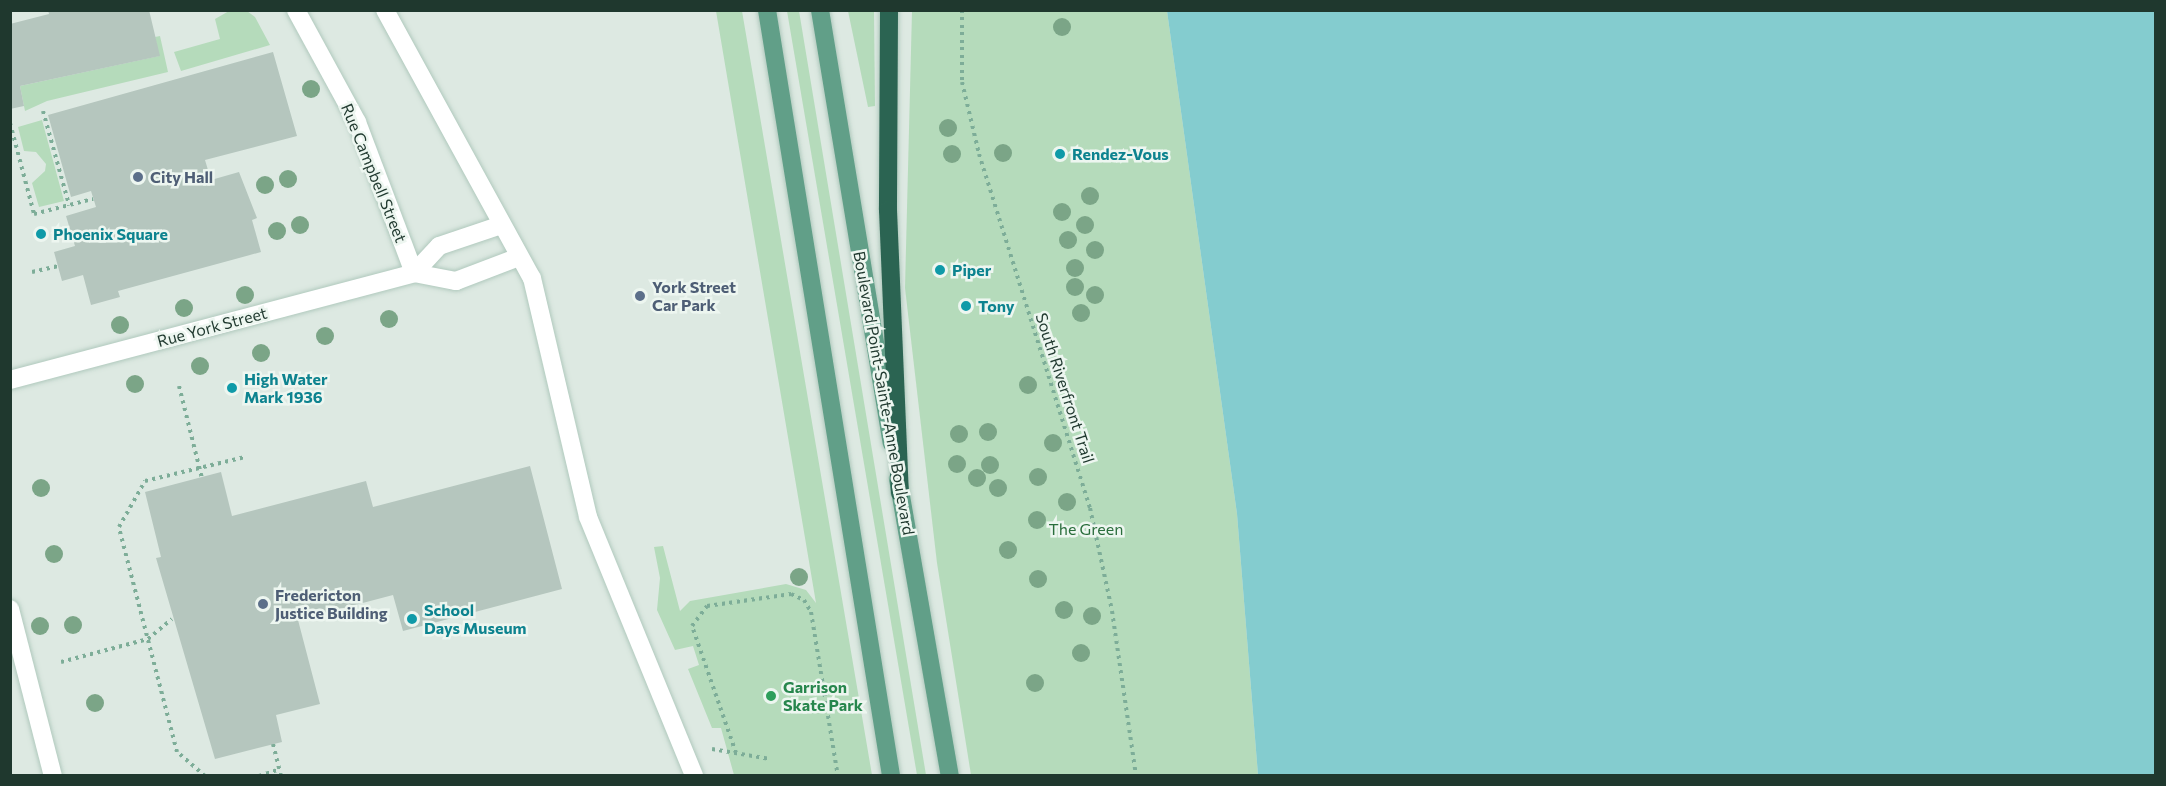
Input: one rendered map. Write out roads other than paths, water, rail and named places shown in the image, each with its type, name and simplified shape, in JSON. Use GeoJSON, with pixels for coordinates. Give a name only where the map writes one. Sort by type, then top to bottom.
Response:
{"type":"FeatureCollection","features":[{"type":"Feature","properties":{"kind":"highway"},"geometry":{"type":"LineString","coordinates":[[889,10],[888,210],[900,493]]}},
{"type":"Feature","properties":{"kind":"main road"},"geometry":{"type":"LineString","coordinates":[[767,10],[891,776]]}},
{"type":"Feature","properties":{"kind":"main road","name":"Boulevard Point-Sainte-Anne Boulevard"},"geometry":{"type":"LineString","coordinates":[[820,10],[900,493],[950,776]]}},
{"type":"Feature","properties":{"kind":"street","name":"Rue Campbell Street"},"geometry":{"type":"LineString","coordinates":[[296,10],[357,122],[414,273]]}},
{"type":"Feature","properties":{"kind":"street"},"geometry":{"type":"LineString","coordinates":[[385,10],[531,278],[588,517],[694,776]]}},
{"type":"Feature","properties":{"kind":"street"},"geometry":{"type":"LineString","coordinates":[[414,273],[439,246],[501,225]]}},
{"type":"Feature","properties":{"kind":"street"},"geometry":{"type":"LineString","coordinates":[[414,273],[456,281],[519,257]]}},
{"type":"Feature","properties":{"kind":"street","name":"Rue York Street"},"geometry":{"type":"LineString","coordinates":[[10,380],[414,273]]}},
{"type":"Feature","properties":{"kind":"street"},"geometry":{"type":"LineString","coordinates":[[10,609],[53,776]]}},
{"type":"Feature","properties":{"kind":"water"},"geometry":{"type":"Polygon","coordinates":[[[1167,11],[2155,11],[2155,775],[1258,775],[1237,514],[1167,11]]]}},
{"type":"Feature","properties":{"kind":"place","name":"Rendez-Vous"},"geometry":{"type":"Point","coordinates":[1060,154]}},
{"type":"Feature","properties":{"kind":"place","name":"City Hall"},"geometry":{"type":"Point","coordinates":[138,177]}},
{"type":"Feature","properties":{"kind":"place","name":"Phoenix Square"},"geometry":{"type":"Point","coordinates":[41,234]}},
{"type":"Feature","properties":{"kind":"place","name":"Piper"},"geometry":{"type":"Point","coordinates":[940,270]}},
{"type":"Feature","properties":{"kind":"place","name":"York Street Car Park"},"geometry":{"type":"Point","coordinates":[640,296]}},
{"type":"Feature","properties":{"kind":"place","name":"Tony"},"geometry":{"type":"Point","coordinates":[966,306]}},
{"type":"Feature","properties":{"kind":"place","name":"High Water Mark 1936"},"geometry":{"type":"Point","coordinates":[232,388]}},
{"type":"Feature","properties":{"kind":"place","name":"Fredericton Justice Building"},"geometry":{"type":"Point","coordinates":[263,604]}},
{"type":"Feature","properties":{"kind":"place","name":"School Days Museum"},"geometry":{"type":"Point","coordinates":[412,619]}},
{"type":"Feature","properties":{"kind":"place","name":"Garrison Skate Park"},"geometry":{"type":"Point","coordinates":[771,696]}},
{"type":"Feature","properties":{"kind":"park label","name":"The Green"},"geometry":{"type":"Point","coordinates":[1086,529]}}]}
